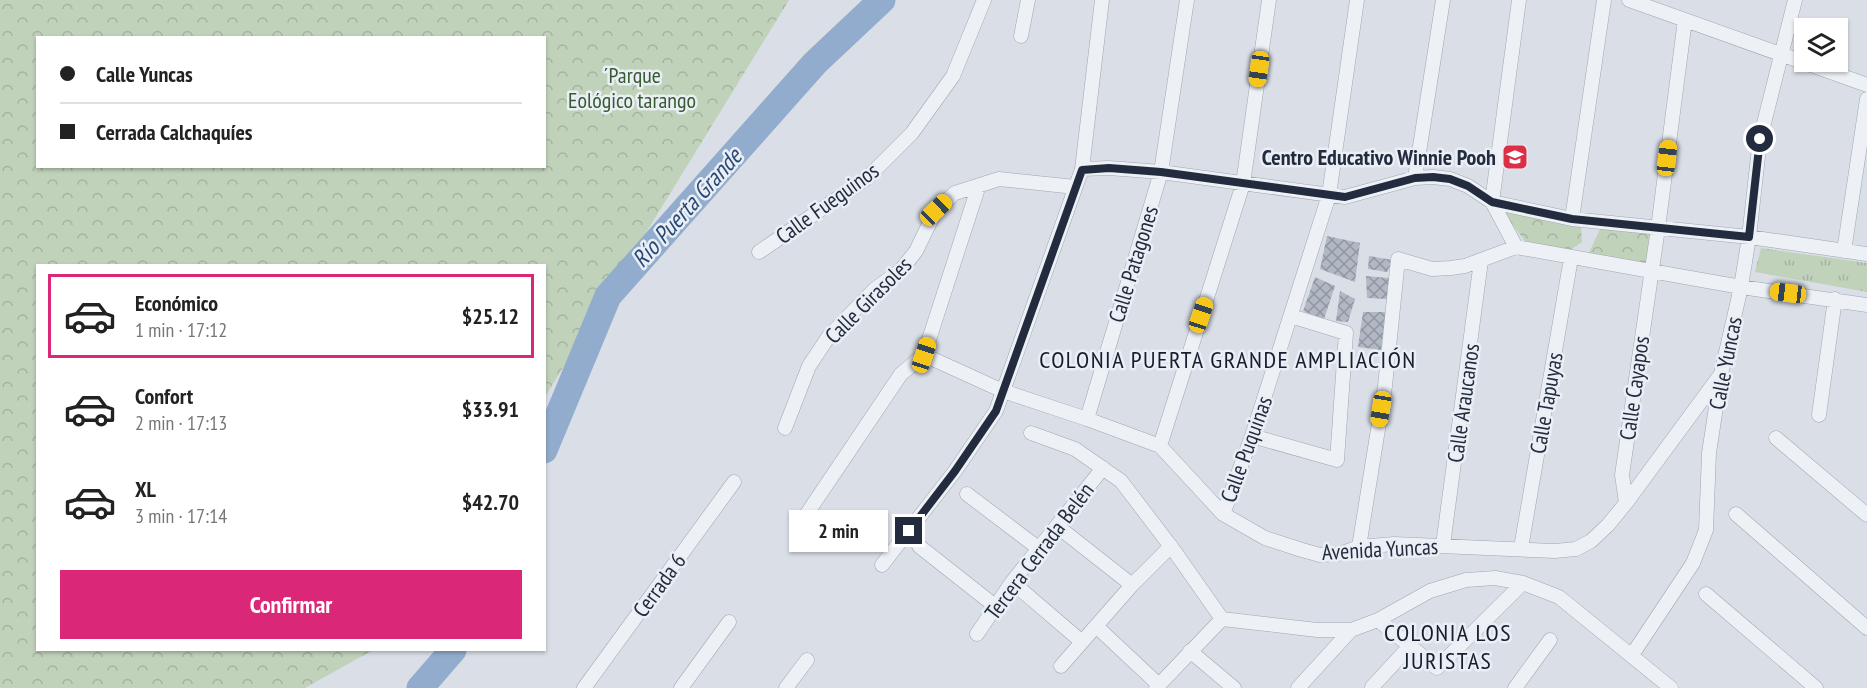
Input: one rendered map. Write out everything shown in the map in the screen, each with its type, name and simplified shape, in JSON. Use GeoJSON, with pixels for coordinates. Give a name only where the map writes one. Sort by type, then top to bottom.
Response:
{"type":"FeatureCollection","features":[{"type":"Feature","properties":{"kind":"street","name":"Calle Fueguinos"},"geometry":{"type":"LineString","coordinates":[[759,252],[867,178],[912,133],[953,76],[984,0]]}},
{"type":"Feature","properties":{"kind":"street"},"geometry":{"type":"LineString","coordinates":[[1021,36],[1028,0]]}},
{"type":"Feature","properties":{"kind":"street"},"geometry":{"type":"LineString","coordinates":[[882,565],[996,411],[1082,170],[1102,0]]}},
{"type":"Feature","properties":{"kind":"street","name":"Calle Patagones"},"geometry":{"type":"LineString","coordinates":[[1088,419],[1161,172],[1188,0]]}},
{"type":"Feature","properties":{"kind":"street"},"geometry":{"type":"LineString","coordinates":[[1160,446],[1243,184],[1269,0]]}},
{"type":"Feature","properties":{"kind":"street","name":"Calle Puquinas"},"geometry":{"type":"LineString","coordinates":[[1223,514],[1252,436],[1329,195],[1357,0]]}},
{"type":"Feature","properties":{"kind":"street"},"geometry":{"type":"LineString","coordinates":[[1415,178],[1443,0]]}},
{"type":"Feature","properties":{"kind":"street"},"geometry":{"type":"LineString","coordinates":[[1516,247],[1492,202],[1519,0]]}},
{"type":"Feature","properties":{"kind":"street"},"geometry":{"type":"LineString","coordinates":[[1572,219],[1604,0]]}},
{"type":"Feature","properties":{"kind":"street"},"geometry":{"type":"LineString","coordinates":[[1629,0],[1867,86]]}},
{"type":"Feature","properties":{"kind":"street","name":"Calle Yuncas"},"geometry":{"type":"LineString","coordinates":[[1632,655],[1693,563],[1706,530],[1708,453],[1721,374],[1741,287],[1760,139],[1795,0]]}},
{"type":"Feature","properties":{"kind":"street"},"geometry":{"type":"LineString","coordinates":[[1658,228],[1685,20]]}},
{"type":"Feature","properties":{"kind":"street"},"geometry":{"type":"LineString","coordinates":[[1844,251],[1867,99]]}},
{"type":"Feature","properties":{"kind":"street"},"geometry":{"type":"LineString","coordinates":[[1082,170],[1109,168],[1161,172],[1345,197],[1415,178],[1433,177],[1450,179],[1468,186],[1492,202],[1572,219],[1749,237],[1867,254]]}},
{"type":"Feature","properties":{"kind":"street","name":"Calle Girasoles"},"geometry":{"type":"LineString","coordinates":[[785,428],[809,366],[829,336],[875,289],[902,270],[916,251],[936,210],[955,193],[999,179],[1076,187]]}},
{"type":"Feature","properties":{"kind":"street"},"geometry":{"type":"LineString","coordinates":[[806,515],[901,374],[924,355],[979,185]]}},
{"type":"Feature","properties":{"kind":"street","name":"Calle Cayapos"},"geometry":{"type":"LineString","coordinates":[[1626,503],[1622,475],[1658,228]]}},
{"type":"Feature","properties":{"kind":"street"},"geometry":{"type":"LineString","coordinates":[[1359,547],[1384,386],[1398,259],[1432,269],[1465,266],[1516,247],[1741,287],[1867,305]]}},
{"type":"Feature","properties":{"kind":"street","name":"Calle Tapuyas"},"geometry":{"type":"LineString","coordinates":[[1521,548],[1571,258]]}},
{"type":"Feature","properties":{"kind":"street","name":"Calle Araucanos"},"geometry":{"type":"LineString","coordinates":[[1443,544],[1481,261]]}},
{"type":"Feature","properties":{"kind":"street"},"geometry":{"type":"LineString","coordinates":[[1819,414],[1835,299]]}},
{"type":"Feature","properties":{"kind":"street"},"geometry":{"type":"LineString","coordinates":[[1252,436],[1337,460],[1346,333],[1291,316]]}},
{"type":"Feature","properties":{"kind":"street","name":"Avenida Yuncas"},"geometry":{"type":"LineString","coordinates":[[924,355],[1003,391],[1160,446],[1223,514],[1265,538],[1320,555],[1339,554],[1359,547],[1394,544],[1443,544],[1556,551],[1576,549],[1591,541],[1626,503],[1721,374]]}},
{"type":"Feature","properties":{"kind":"street"},"geometry":{"type":"LineString","coordinates":[[1031,433],[1075,449],[1121,481],[1222,618],[1317,630],[1352,630],[1378,620],[1430,591],[1466,580],[1495,578],[1523,583],[1559,597],[1671,688]]}},
{"type":"Feature","properties":{"kind":"street"},"geometry":{"type":"LineString","coordinates":[[1776,438],[1867,515]]}},
{"type":"Feature","properties":{"kind":"street","name":"Tercera Cerrada Belén"},"geometry":{"type":"LineString","coordinates":[[977,634],[1012,582],[1103,468]]}},
{"type":"Feature","properties":{"kind":"street","name":"Cerrada 6"},"geometry":{"type":"LineString","coordinates":[[584,688],[734,482]]}},
{"type":"Feature","properties":{"kind":"street"},"geometry":{"type":"LineString","coordinates":[[967,494],[1038,548]]}},
{"type":"Feature","properties":{"kind":"street"},"geometry":{"type":"LineString","coordinates":[[1736,514],[1867,628]]}},
{"type":"Feature","properties":{"kind":"street"},"geometry":{"type":"LineString","coordinates":[[1057,526],[1132,585]]}},
{"type":"Feature","properties":{"kind":"street"},"geometry":{"type":"LineString","coordinates":[[919,546],[995,606]]}},
{"type":"Feature","properties":{"kind":"street"},"geometry":{"type":"LineString","coordinates":[[1061,666],[1132,585],[1171,546]]}},
{"type":"Feature","properties":{"kind":"street"},"geometry":{"type":"LineString","coordinates":[[1012,582],[1082,642]]}},
{"type":"Feature","properties":{"kind":"street"},"geometry":{"type":"LineString","coordinates":[[1378,620],[1437,669],[1523,583]]}},
{"type":"Feature","properties":{"kind":"street"},"geometry":{"type":"LineString","coordinates":[[1706,594],[1816,688]]}},
{"type":"Feature","properties":{"kind":"street"},"geometry":{"type":"LineString","coordinates":[[1096,626],[1158,687],[1222,618]]}},
{"type":"Feature","properties":{"kind":"street"},"geometry":{"type":"LineString","coordinates":[[681,688],[729,622]]}},
{"type":"Feature","properties":{"kind":"street"},"geometry":{"type":"LineString","coordinates":[[1298,688],[1352,630]]}},
{"type":"Feature","properties":{"kind":"street"},"geometry":{"type":"LineString","coordinates":[[1515,688],[1550,640]]}},
{"type":"Feature","properties":{"kind":"street"},"geometry":{"type":"LineString","coordinates":[[1373,688],[1410,646]]}},
{"type":"Feature","properties":{"kind":"street"},"geometry":{"type":"LineString","coordinates":[[1190,651],[1234,688]]}},
{"type":"Feature","properties":{"kind":"street"},"geometry":{"type":"LineString","coordinates":[[786,688],[807,660]]}},
{"type":"Feature","properties":{"kind":"green space","name":"´Parque Eológico tarango"},"geometry":{"type":"Polygon","coordinates":[[[0,0],[789,0],[546,395],[546,264],[36,264],[36,651],[371,651],[305,688],[0,688],[0,0]]]}},
{"type":"Feature","properties":{"kind":"green space"},"geometry":{"type":"Polygon","coordinates":[[[1499,206],[1581,224],[1582,242],[1569,251],[1527,244],[1499,206]]]}},
{"type":"Feature","properties":{"kind":"green space"},"geometry":{"type":"Polygon","coordinates":[[[1601,227],[1653,233],[1649,269],[1587,257],[1601,227]]]}},
{"type":"Feature","properties":{"kind":"green space"},"geometry":{"type":"Polygon","coordinates":[[[1761,248],[1867,263],[1867,292],[1755,272],[1761,248]]]}},
{"type":"Feature","properties":{"kind":"building"},"geometry":{"type":"Polygon","coordinates":[[[1327,236],[1360,243],[1355,282],[1320,269],[1327,236]]]}},
{"type":"Feature","properties":{"kind":"building"},"geometry":{"type":"Polygon","coordinates":[[[1369,256],[1393,260],[1387,272],[1368,269],[1369,256]]]}},
{"type":"Feature","properties":{"kind":"building"},"geometry":{"type":"Polygon","coordinates":[[[1366,276],[1389,278],[1387,299],[1367,298],[1366,276]]]}},
{"type":"Feature","properties":{"kind":"building"},"geometry":{"type":"Polygon","coordinates":[[[1315,277],[1335,286],[1324,319],[1303,311],[1315,277]]]}},
{"type":"Feature","properties":{"kind":"building"},"geometry":{"type":"Polygon","coordinates":[[[1340,291],[1355,299],[1348,322],[1336,321],[1340,291]]]}},
{"type":"Feature","properties":{"kind":"building"},"geometry":{"type":"Polygon","coordinates":[[[1363,312],[1387,312],[1381,350],[1358,347],[1363,312]]]}},
{"type":"Feature","properties":{"kind":"waterway","name":"Río Puerta Grande"},"geometry":{"type":"LineString","coordinates":[[546,445],[608,296],[815,63],[882,0]]}},
{"type":"Feature","properties":{"kind":"waterway","name":"Río Puerta Grande"},"geometry":{"type":"LineString","coordinates":[[420,688],[452,651]]}},
{"type":"Feature","properties":{"kind":"place","name":"Centro Educativo Winnie Pooh"},"geometry":{"type":"Point","coordinates":[1515,157]}},
{"type":"Feature","properties":{"kind":"district","name":"COLONIA PUERTA GRANDE AMPLIACIÓN"},"geometry":{"type":"Point","coordinates":[1228,360]}},
{"type":"Feature","properties":{"kind":"district","name":"COLONIA LOS JURISTAS"},"geometry":{"type":"Point","coordinates":[1448,647]}},
{"type":"Feature","properties":{"kind":"route"},"geometry":{"type":"LineString","coordinates":[[909,531],[955,471],[996,411],[1082,170],[1109,168],[1161,172],[1345,197],[1415,178],[1433,177],[1450,179],[1468,186],[1492,202],[1572,219],[1749,237],[1760,139]]}}]}
